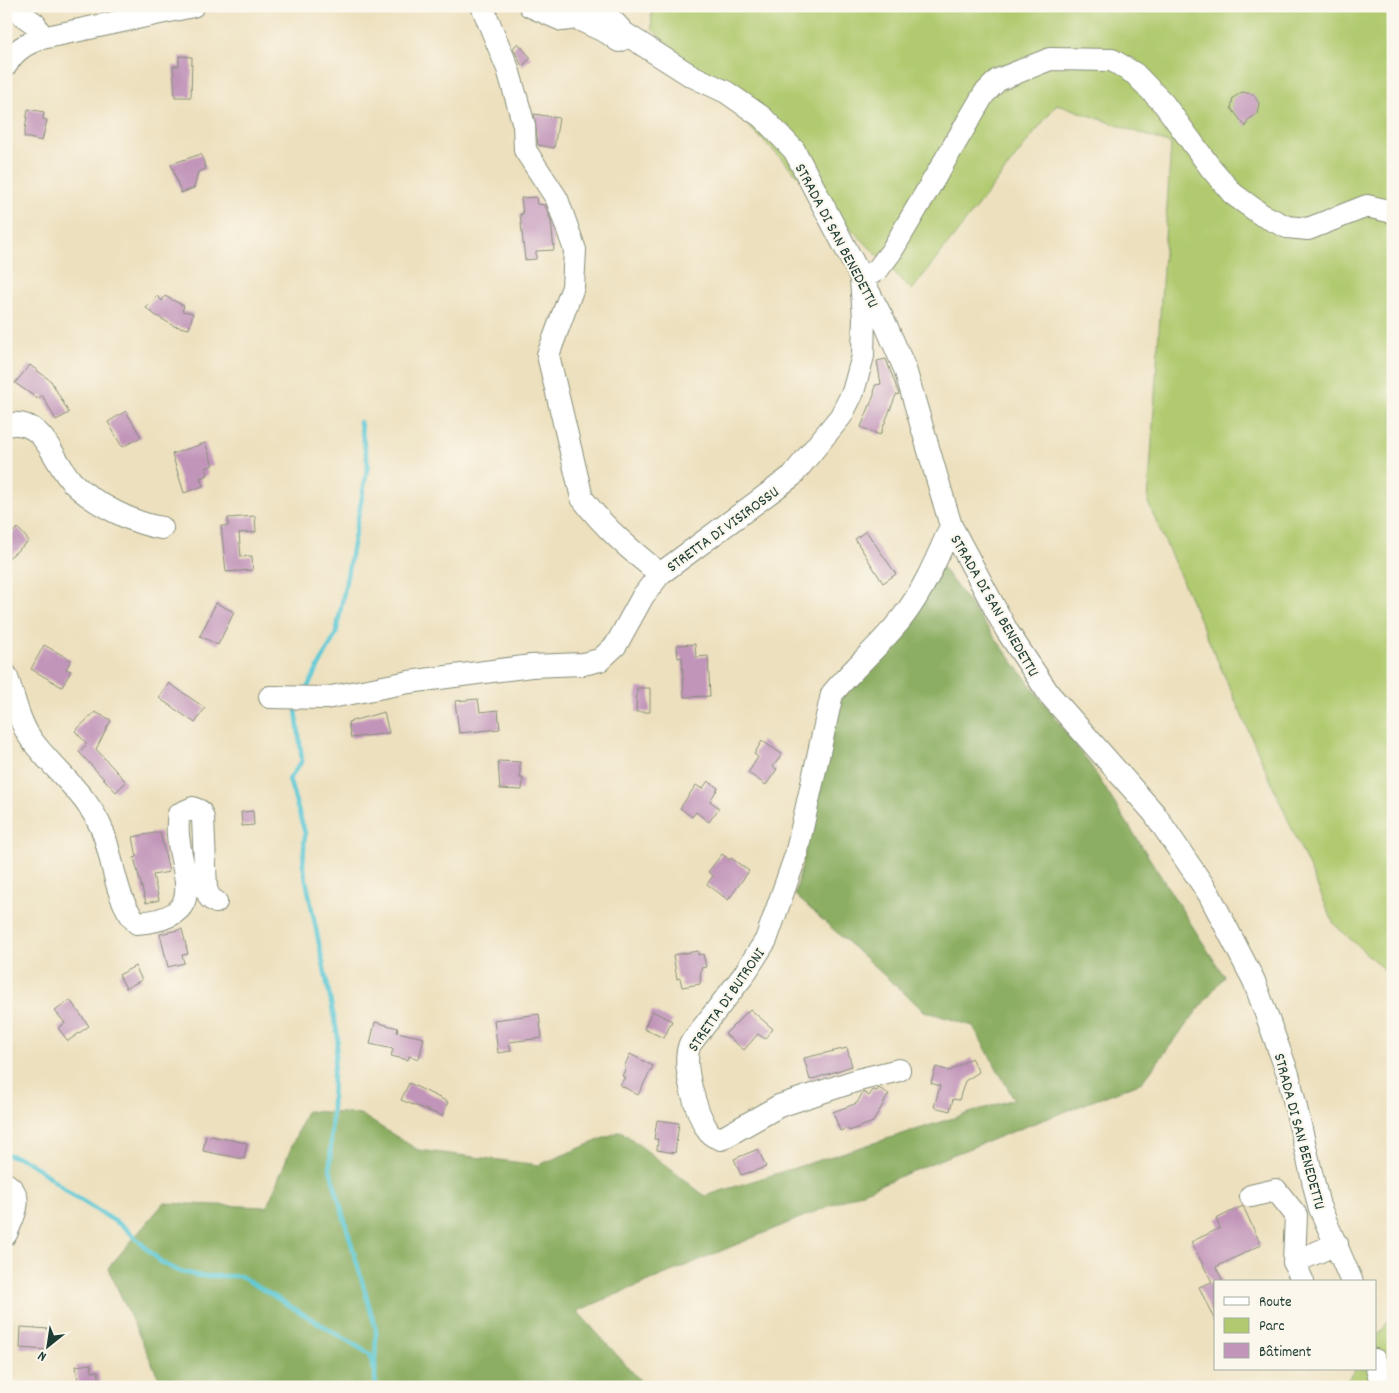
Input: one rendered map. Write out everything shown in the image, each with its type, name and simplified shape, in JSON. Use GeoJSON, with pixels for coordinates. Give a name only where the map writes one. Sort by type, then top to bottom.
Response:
{"type":"FeatureCollection","features":[{"type":"Feature","properties":{"kind":"street"},"geometry":{"type":"LineString","coordinates":[[10,6],[34,24],[42,38]]}},
{"type":"Feature","properties":{"kind":"street"},"geometry":{"type":"LineString","coordinates":[[6,65],[13,53],[25,44],[42,38],[193,6]]}},
{"type":"Feature","properties":{"kind":"street"},"geometry":{"type":"LineString","coordinates":[[482,6],[508,69],[524,124],[525,150],[556,199],[575,250],[574,287],[548,355],[582,498],[596,518],[629,549],[660,574]]}},
{"type":"Feature","properties":{"kind":"street"},"geometry":{"type":"LineString","coordinates":[[530,6],[562,20],[581,12],[629,48],[645,48]]}},
{"type":"Feature","properties":{"kind":"street","name":"STRADA DI SAN BENEDETTU"},"geometry":{"type":"LineString","coordinates":[[599,6],[624,33],[645,48],[690,75],[726,92],[762,117],[794,150],[885,323],[905,369],[950,526],[1007,631],[1049,694],[1154,813],[1209,894],[1254,982],[1288,1074],[1319,1206],[1351,1280]]}},
{"type":"Feature","properties":{"kind":"street"},"geometry":{"type":"LineString","coordinates":[[861,280],[878,269],[892,252],[984,94],[998,80],[1050,59],[1112,60],[1135,74],[1164,104],[1210,167],[1233,194],[1262,215],[1287,227],[1308,229],[1367,206],[1393,212]]}},
{"type":"Feature","properties":{"kind":"street","name":"STRETTA DI VISIROSSU"},"geometry":{"type":"LineString","coordinates":[[270,697],[326,698],[409,682],[531,666],[583,664],[600,660],[616,646],[644,596],[660,574],[792,476],[841,416],[853,392],[863,356],[864,317],[861,280]]}},
{"type":"Feature","properties":{"kind":"street"},"geometry":{"type":"LineString","coordinates":[[6,425],[15,423],[32,426],[42,434],[72,482],[87,496],[144,525],[162,528]]}},
{"type":"Feature","properties":{"kind":"street","name":"STRETTA DI BUTRONI"},"geometry":{"type":"LineString","coordinates":[[899,1070],[858,1080],[779,1106],[721,1139],[708,1132],[695,1099],[686,1063],[686,1054],[690,1044],[743,976],[766,940],[796,854],[832,694],[902,618],[926,581],[950,526]]}},
{"type":"Feature","properties":{"kind":"street"},"geometry":{"type":"LineString","coordinates":[[6,676],[22,721],[31,739],[93,810],[103,834],[127,912],[137,923],[147,922],[178,912],[183,905],[188,894],[176,826],[179,814],[193,808],[200,811],[203,818],[206,889],[210,898],[216,902]]}},
{"type":"Feature","properties":{"kind":"street"},"geometry":{"type":"LineString","coordinates":[[6,1184],[17,1195],[18,1202],[6,1234]]}},
{"type":"Feature","properties":{"kind":"street"},"geometry":{"type":"LineString","coordinates":[[1251,1196],[1276,1190],[1296,1215],[1298,1272]]}},
{"type":"Feature","properties":{"kind":"street"},"geometry":{"type":"LineString","coordinates":[[1298,1272],[1337,1244]]}},
{"type":"Feature","properties":{"kind":"street"},"geometry":{"type":"LineString","coordinates":[[1376,1364],[1382,1387]]}},
{"type":"Feature","properties":{"kind":"green space"},"geometry":{"type":"Polygon","coordinates":[[[651,6],[1393,6],[1393,978],[1334,924],[1148,503],[1171,144],[1057,104],[912,290],[652,29],[651,6]]]}},
{"type":"Feature","properties":{"kind":"green space"},"geometry":{"type":"Polygon","coordinates":[[[942,567],[1089,763],[1224,976],[1142,1082],[944,1158],[577,1311],[646,1387],[163,1387],[108,1268],[164,1203],[267,1207],[306,1111],[360,1114],[418,1150],[539,1165],[621,1131],[705,1196],[1014,1099],[973,1026],[924,1011],[795,895],[841,695],[942,567]]]}},
{"type":"Feature","properties":{"kind":"green space"},"geometry":{"type":"Polygon","coordinates":[[[1393,1315],[1393,1387],[1343,1387],[1354,1370],[1376,1370],[1376,1339],[1393,1315]]]}},
{"type":"Feature","properties":{"kind":"building"},"geometry":{"type":"Polygon","coordinates":[[[518,43],[531,58],[522,66],[513,48],[518,43]]]}},
{"type":"Feature","properties":{"kind":"building"},"geometry":{"type":"Polygon","coordinates":[[[179,56],[192,57],[191,97],[175,97],[173,66],[179,66],[179,56]]]}},
{"type":"Feature","properties":{"kind":"building"},"geometry":{"type":"Polygon","coordinates":[[[1242,92],[1253,94],[1259,103],[1257,114],[1248,120],[1246,127],[1231,108],[1233,98],[1242,92]]]}},
{"type":"Feature","properties":{"kind":"building"},"geometry":{"type":"Polygon","coordinates":[[[28,109],[44,112],[43,119],[47,120],[42,141],[24,137],[28,109]]]}},
{"type":"Feature","properties":{"kind":"building"},"geometry":{"type":"Polygon","coordinates":[[[534,114],[559,118],[554,148],[538,145],[534,114]]]}},
{"type":"Feature","properties":{"kind":"building"},"geometry":{"type":"Polygon","coordinates":[[[201,154],[206,169],[198,172],[194,188],[181,193],[171,164],[201,154]]]}},
{"type":"Feature","properties":{"kind":"building"},"geometry":{"type":"Polygon","coordinates":[[[536,197],[537,204],[545,205],[551,221],[554,250],[536,251],[536,259],[525,260],[520,214],[523,214],[521,198],[536,197]]]}},
{"type":"Feature","properties":{"kind":"building"},"geometry":{"type":"Polygon","coordinates":[[[157,296],[162,301],[165,296],[184,306],[182,311],[193,313],[189,329],[174,326],[146,308],[157,296]]]}},
{"type":"Feature","properties":{"kind":"building"},"geometry":{"type":"Polygon","coordinates":[[[886,359],[899,394],[896,395],[880,435],[861,427],[874,395],[875,385],[881,384],[877,361],[886,359]]]}},
{"type":"Feature","properties":{"kind":"building"},"geometry":{"type":"Polygon","coordinates":[[[30,365],[51,381],[69,413],[56,420],[42,395],[38,399],[15,383],[30,365]]]}},
{"type":"Feature","properties":{"kind":"building"},"geometry":{"type":"Polygon","coordinates":[[[126,411],[141,437],[122,447],[108,422],[126,411]]]}},
{"type":"Feature","properties":{"kind":"building"},"geometry":{"type":"Polygon","coordinates":[[[205,443],[213,465],[206,468],[208,475],[200,478],[203,486],[184,493],[172,454],[205,443]]]}},
{"type":"Feature","properties":{"kind":"building"},"geometry":{"type":"Polygon","coordinates":[[[255,516],[256,532],[239,533],[241,557],[252,556],[253,570],[226,572],[221,526],[228,526],[228,518],[255,516]]]}},
{"type":"Feature","properties":{"kind":"building"},"geometry":{"type":"Polygon","coordinates":[[[18,528],[29,541],[6,560],[6,538],[18,528]]]}},
{"type":"Feature","properties":{"kind":"building"},"geometry":{"type":"Polygon","coordinates":[[[866,531],[896,574],[883,583],[855,539],[866,531]]]}},
{"type":"Feature","properties":{"kind":"building"},"geometry":{"type":"Polygon","coordinates":[[[216,603],[234,612],[218,645],[200,636],[216,603]]]}},
{"type":"Feature","properties":{"kind":"building"},"geometry":{"type":"Polygon","coordinates":[[[695,644],[696,657],[708,656],[710,696],[684,697],[682,657],[678,658],[677,645],[695,644]]]}},
{"type":"Feature","properties":{"kind":"building"},"geometry":{"type":"Polygon","coordinates":[[[44,645],[71,660],[66,669],[71,671],[62,687],[31,669],[44,645]]]}},
{"type":"Feature","properties":{"kind":"building"},"geometry":{"type":"Polygon","coordinates":[[[169,683],[205,708],[195,723],[159,698],[169,683]]]}},
{"type":"Feature","properties":{"kind":"building"},"geometry":{"type":"Polygon","coordinates":[[[637,688],[650,688],[650,712],[636,712],[637,688]]]}},
{"type":"Feature","properties":{"kind":"building"},"geometry":{"type":"Polygon","coordinates":[[[478,699],[480,712],[498,710],[500,729],[459,733],[455,701],[478,699]]]}},
{"type":"Feature","properties":{"kind":"building"},"geometry":{"type":"Polygon","coordinates":[[[95,712],[111,720],[96,749],[126,782],[116,792],[79,752],[87,744],[75,731],[95,712]]]}},
{"type":"Feature","properties":{"kind":"building"},"geometry":{"type":"Polygon","coordinates":[[[384,712],[389,733],[351,738],[348,722],[384,712]]]}},
{"type":"Feature","properties":{"kind":"building"},"geometry":{"type":"Polygon","coordinates":[[[762,741],[782,754],[773,767],[777,769],[766,785],[748,773],[758,757],[754,754],[762,741]]]}},
{"type":"Feature","properties":{"kind":"building"},"geometry":{"type":"Polygon","coordinates":[[[498,761],[520,762],[520,778],[523,778],[522,790],[500,789],[498,761]]]}},
{"type":"Feature","properties":{"kind":"building"},"geometry":{"type":"Polygon","coordinates":[[[708,781],[718,788],[710,801],[719,808],[709,822],[696,812],[692,817],[680,808],[696,785],[702,789],[708,781]]]}},
{"type":"Feature","properties":{"kind":"building"},"geometry":{"type":"Polygon","coordinates":[[[253,811],[254,825],[242,826],[241,812],[253,811]]]}},
{"type":"Feature","properties":{"kind":"building"},"geometry":{"type":"Polygon","coordinates":[[[160,832],[169,872],[153,875],[159,900],[146,903],[134,858],[137,857],[133,837],[160,832]]]}},
{"type":"Feature","properties":{"kind":"building"},"geometry":{"type":"Polygon","coordinates":[[[722,854],[749,871],[728,900],[707,884],[713,876],[708,872],[722,854]]]}},
{"type":"Feature","properties":{"kind":"building"},"geometry":{"type":"Polygon","coordinates":[[[182,929],[188,954],[182,955],[184,963],[168,967],[160,934],[182,929]]]}},
{"type":"Feature","properties":{"kind":"building"},"geometry":{"type":"Polygon","coordinates":[[[698,951],[698,955],[703,954],[706,967],[701,968],[700,984],[682,987],[680,978],[677,979],[673,955],[698,951]]]}},
{"type":"Feature","properties":{"kind":"building"},"geometry":{"type":"Polygon","coordinates":[[[135,966],[142,980],[126,988],[119,975],[135,966]]]}},
{"type":"Feature","properties":{"kind":"building"},"geometry":{"type":"Polygon","coordinates":[[[70,1000],[89,1026],[68,1041],[58,1028],[65,1023],[55,1011],[70,1000]]]}},
{"type":"Feature","properties":{"kind":"building"},"geometry":{"type":"Polygon","coordinates":[[[750,1009],[773,1029],[765,1039],[758,1034],[744,1050],[725,1034],[750,1009]]]}},
{"type":"Feature","properties":{"kind":"building"},"geometry":{"type":"Polygon","coordinates":[[[652,1011],[672,1021],[664,1038],[644,1029],[652,1011]]]}},
{"type":"Feature","properties":{"kind":"building"},"geometry":{"type":"Polygon","coordinates":[[[539,1014],[542,1038],[509,1042],[511,1051],[498,1053],[494,1020],[539,1014]]]}},
{"type":"Feature","properties":{"kind":"building"},"geometry":{"type":"Polygon","coordinates":[[[375,1022],[398,1028],[397,1032],[424,1038],[419,1059],[409,1056],[408,1060],[391,1056],[393,1049],[370,1044],[375,1022]]]}},
{"type":"Feature","properties":{"kind":"building"},"geometry":{"type":"Polygon","coordinates":[[[847,1048],[852,1066],[810,1080],[804,1058],[847,1048]]]}},
{"type":"Feature","properties":{"kind":"building"},"geometry":{"type":"Polygon","coordinates":[[[630,1054],[653,1066],[638,1095],[620,1085],[625,1077],[622,1076],[630,1054]]]}},
{"type":"Feature","properties":{"kind":"building"},"geometry":{"type":"Polygon","coordinates":[[[971,1058],[979,1072],[965,1081],[959,1100],[953,1099],[950,1111],[934,1107],[940,1086],[931,1083],[936,1067],[950,1071],[971,1058]]]}},
{"type":"Feature","properties":{"kind":"building"},"geometry":{"type":"Polygon","coordinates":[[[409,1083],[448,1102],[442,1116],[401,1100],[409,1083]]]}},
{"type":"Feature","properties":{"kind":"building"},"geometry":{"type":"Polygon","coordinates":[[[879,1088],[889,1094],[873,1122],[849,1131],[848,1128],[840,1131],[833,1112],[857,1103],[863,1092],[869,1096],[873,1090],[877,1091],[879,1088]]]}},
{"type":"Feature","properties":{"kind":"building"},"geometry":{"type":"Polygon","coordinates":[[[657,1120],[679,1123],[675,1153],[657,1150],[658,1139],[654,1139],[657,1120]]]}},
{"type":"Feature","properties":{"kind":"building"},"geometry":{"type":"Polygon","coordinates":[[[206,1135],[247,1143],[244,1159],[203,1151],[206,1135]]]}},
{"type":"Feature","properties":{"kind":"building"},"geometry":{"type":"Polygon","coordinates":[[[758,1149],[766,1167],[741,1175],[734,1159],[758,1149]]]}},
{"type":"Feature","properties":{"kind":"building"},"geometry":{"type":"Polygon","coordinates":[[[1243,1206],[1261,1245],[1216,1267],[1222,1280],[1214,1280],[1214,1319],[1199,1287],[1212,1282],[1191,1242],[1220,1228],[1216,1219],[1243,1206]]]}},
{"type":"Feature","properties":{"kind":"building"},"geometry":{"type":"Polygon","coordinates":[[[21,1327],[49,1329],[47,1350],[20,1348],[21,1327]]]}},
{"type":"Feature","properties":{"kind":"building"},"geometry":{"type":"Polygon","coordinates":[[[91,1364],[92,1372],[98,1371],[101,1387],[79,1387],[76,1366],[91,1364]]]}},
{"type":"Feature","properties":{"kind":"waterway"},"geometry":{"type":"LineString","coordinates":[[306,690],[336,634],[368,465],[360,422]]}},
{"type":"Feature","properties":{"kind":"waterway"},"geometry":{"type":"LineString","coordinates":[[298,705],[296,709],[302,761],[289,779],[305,833],[303,865],[338,1037],[333,1073],[330,1169],[376,1330],[375,1377]]}},
{"type":"Feature","properties":{"kind":"waterway"},"geometry":{"type":"LineString","coordinates":[[6,1154],[25,1160],[71,1194],[124,1227],[161,1262],[176,1270],[199,1276],[240,1276],[370,1354],[373,1368]]}},
{"type":"Feature","properties":{"kind":"waterway"},"geometry":{"type":"LineString","coordinates":[[375,1376],[376,1387]]}}]}
